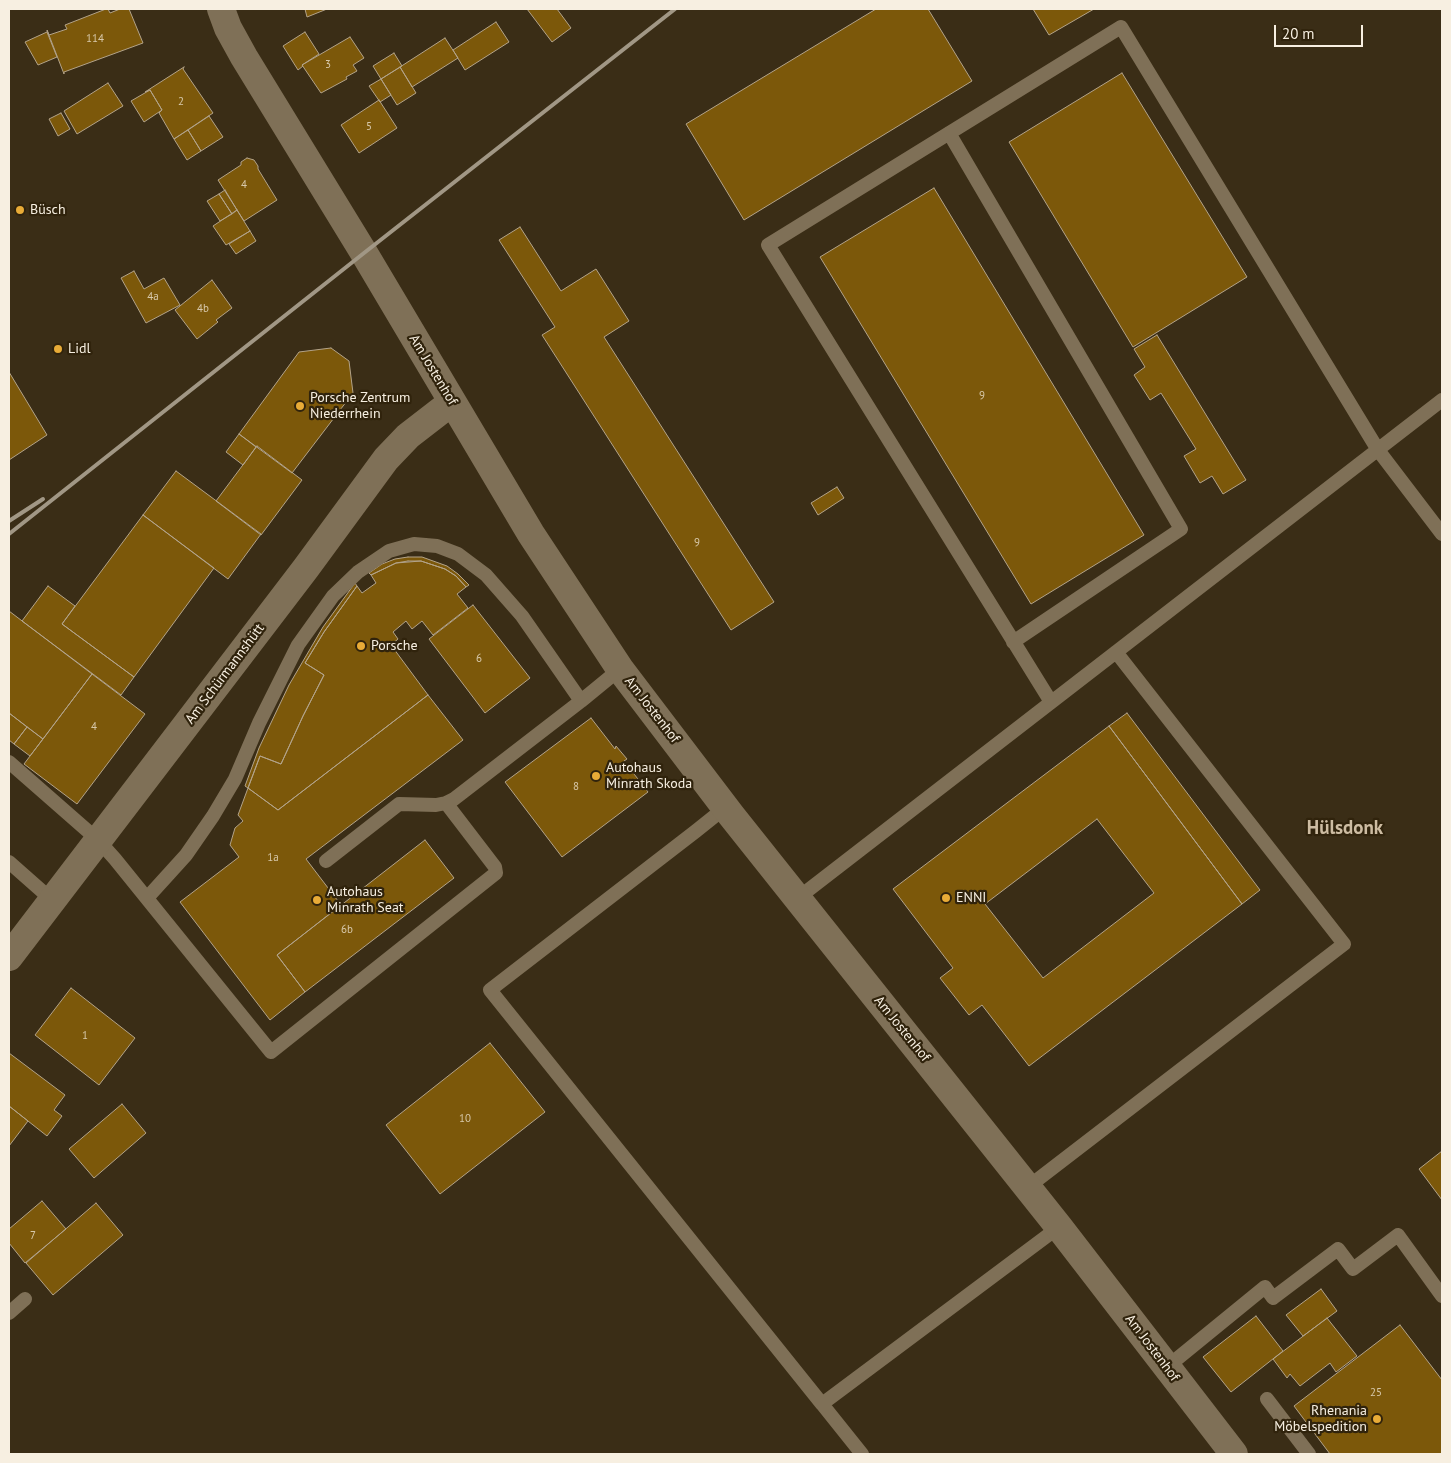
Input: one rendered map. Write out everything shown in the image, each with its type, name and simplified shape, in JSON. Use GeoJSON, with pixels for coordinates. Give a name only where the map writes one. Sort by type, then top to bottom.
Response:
{"type":"FeatureCollection","features":[{"type":"Feature","properties":{"kind":"street","name":"Am Jostenhof"},"geometry":{"type":"LineString","coordinates":[[220,9],[244,57],[364,252],[531,534],[620,669],[726,807],[1028,1187],[1234,1454]]}},
{"type":"Feature","properties":{"kind":"street","name":"Am Schürmannshütt"},"geometry":{"type":"LineString","coordinates":[[9,956],[300,576],[386,459],[408,436],[452,402]]}},
{"type":"Feature","properties":{"kind":"lane"},"geometry":{"type":"LineString","coordinates":[[1051,702],[768,244],[1121,27],[1378,450],[1442,534]]}},
{"type":"Feature","properties":{"kind":"lane"},"geometry":{"type":"LineString","coordinates":[[949,133],[1182,529],[1013,642]]}},
{"type":"Feature","properties":{"kind":"lane"},"geometry":{"type":"LineString","coordinates":[[798,898],[1442,400]]}},
{"type":"Feature","properties":{"kind":"lane"},"geometry":{"type":"LineString","coordinates":[[147,898],[186,855],[213,816],[235,779],[258,723],[298,645],[333,596],[358,572],[389,551],[414,544],[437,546],[458,554],[486,575],[522,616],[581,701]]}},
{"type":"Feature","properties":{"kind":"lane"},"geometry":{"type":"LineString","coordinates":[[1028,1187],[1344,944],[1116,652]]}},
{"type":"Feature","properties":{"kind":"lane"},"geometry":{"type":"LineString","coordinates":[[326,861],[399,804],[436,805],[446,803],[454,798],[620,669]]}},
{"type":"Feature","properties":{"kind":"lane"},"geometry":{"type":"LineString","coordinates":[[9,762],[98,840],[116,859],[271,1052],[496,873],[495,867],[446,803]]}},
{"type":"Feature","properties":{"kind":"lane"},"geometry":{"type":"LineString","coordinates":[[726,807],[490,990],[862,1454]]}},
{"type":"Feature","properties":{"kind":"lane"},"geometry":{"type":"LineString","coordinates":[[9,862],[52,900]]}},
{"type":"Feature","properties":{"kind":"lane"},"geometry":{"type":"LineString","coordinates":[[822,1404],[1059,1227]]}},
{"type":"Feature","properties":{"kind":"lane"},"geometry":{"type":"LineString","coordinates":[[1167,1367],[1265,1287],[1274,1298],[1338,1249],[1353,1269],[1398,1235],[1442,1296]]}},
{"type":"Feature","properties":{"kind":"lane"},"geometry":{"type":"LineString","coordinates":[[9,1313],[25,1299]]}},
{"type":"Feature","properties":{"kind":"lane"},"geometry":{"type":"LineString","coordinates":[[1267,1399],[1309,1454]]}},
{"type":"Feature","properties":{"kind":"building"},"geometry":{"type":"Polygon","coordinates":[[[106,9],[110,13],[120,9],[129,9],[143,43],[64,72],[64,74],[47,30],[49,35],[67,29],[65,25],[106,9]]]}},
{"type":"Feature","properties":{"kind":"building"},"geometry":{"type":"Polygon","coordinates":[[[305,9],[327,9],[307,17],[305,9]]]}},
{"type":"Feature","properties":{"kind":"building"},"geometry":{"type":"Polygon","coordinates":[[[527,9],[557,9],[571,28],[552,42],[527,9]]]}},
{"type":"Feature","properties":{"kind":"building"},"geometry":{"type":"Polygon","coordinates":[[[876,9],[928,9],[972,81],[744,220],[686,124],[876,9]]]}},
{"type":"Feature","properties":{"kind":"building"},"geometry":{"type":"Polygon","coordinates":[[[1033,9],[1094,9],[1049,35],[1033,9]]]}},
{"type":"Feature","properties":{"kind":"building"},"geometry":{"type":"Polygon","coordinates":[[[496,22],[509,42],[465,70],[453,50],[496,22]]]}},
{"type":"Feature","properties":{"kind":"building"},"geometry":{"type":"Polygon","coordinates":[[[47,32],[57,57],[38,65],[25,42],[47,32]]]}},
{"type":"Feature","properties":{"kind":"building"},"geometry":{"type":"Polygon","coordinates":[[[305,32],[319,54],[302,65],[298,70],[283,46],[305,32]]]}},
{"type":"Feature","properties":{"kind":"building"},"geometry":{"type":"Polygon","coordinates":[[[350,37],[364,58],[353,65],[357,71],[346,77],[347,79],[321,93],[302,65],[350,37]]]}},
{"type":"Feature","properties":{"kind":"building"},"geometry":{"type":"Polygon","coordinates":[[[445,38],[458,58],[412,87],[400,67],[445,38]]]}},
{"type":"Feature","properties":{"kind":"building"},"geometry":{"type":"Polygon","coordinates":[[[394,53],[402,66],[381,79],[373,66],[394,53]]]}},
{"type":"Feature","properties":{"kind":"building"},"geometry":{"type":"Polygon","coordinates":[[[184,67],[183,69],[213,113],[174,139],[159,113],[162,110],[150,90],[145,92],[184,67]]]}},
{"type":"Feature","properties":{"kind":"building"},"geometry":{"type":"Polygon","coordinates":[[[400,67],[416,93],[397,105],[381,79],[400,67]]]}},
{"type":"Feature","properties":{"kind":"building"},"geometry":{"type":"Polygon","coordinates":[[[1122,73],[1247,277],[1133,347],[1009,142],[1122,73]]]}},
{"type":"Feature","properties":{"kind":"building"},"geometry":{"type":"Polygon","coordinates":[[[381,79],[391,95],[380,102],[369,86],[381,79]]]}},
{"type":"Feature","properties":{"kind":"building"},"geometry":{"type":"Polygon","coordinates":[[[108,83],[123,106],[77,134],[64,111],[108,83]]]}},
{"type":"Feature","properties":{"kind":"building"},"geometry":{"type":"Polygon","coordinates":[[[150,90],[162,110],[144,122],[131,101],[150,90]]]}},
{"type":"Feature","properties":{"kind":"building"},"geometry":{"type":"Polygon","coordinates":[[[379,100],[397,128],[359,153],[341,125],[379,100]]]}},
{"type":"Feature","properties":{"kind":"building"},"geometry":{"type":"Polygon","coordinates":[[[61,113],[70,129],[58,136],[49,119],[61,113]]]}},
{"type":"Feature","properties":{"kind":"building"},"geometry":{"type":"Polygon","coordinates":[[[209,116],[223,137],[201,151],[188,130],[209,116]]]}},
{"type":"Feature","properties":{"kind":"building"},"geometry":{"type":"Polygon","coordinates":[[[188,130],[201,151],[187,160],[174,139],[188,130]]]}},
{"type":"Feature","properties":{"kind":"building"},"geometry":{"type":"Polygon","coordinates":[[[247,158],[254,160],[277,200],[244,221],[218,180],[241,165],[241,162],[247,158]]]}},
{"type":"Feature","properties":{"kind":"building"},"geometry":{"type":"Polygon","coordinates":[[[934,188],[1144,535],[1031,604],[820,257],[934,188]]]}},
{"type":"Feature","properties":{"kind":"building"},"geometry":{"type":"Polygon","coordinates":[[[225,190],[237,210],[232,214],[219,194],[225,190]]]}},
{"type":"Feature","properties":{"kind":"building"},"geometry":{"type":"Polygon","coordinates":[[[219,194],[232,214],[220,221],[207,201],[219,194]]]}},
{"type":"Feature","properties":{"kind":"building"},"geometry":{"type":"Polygon","coordinates":[[[237,210],[250,231],[226,245],[213,226],[237,210]]]}},
{"type":"Feature","properties":{"kind":"building"},"geometry":{"type":"Polygon","coordinates":[[[520,227],[561,291],[596,269],[629,321],[604,337],[774,602],[731,630],[542,335],[555,327],[499,240],[520,227]]]}},
{"type":"Feature","properties":{"kind":"building"},"geometry":{"type":"Polygon","coordinates":[[[250,231],[256,241],[236,254],[229,244],[250,231]]]}},
{"type":"Feature","properties":{"kind":"building"},"geometry":{"type":"Polygon","coordinates":[[[134,271],[144,289],[164,278],[180,305],[146,323],[121,278],[134,271]]]}},
{"type":"Feature","properties":{"kind":"building"},"geometry":{"type":"Polygon","coordinates":[[[212,280],[232,308],[216,320],[218,322],[197,339],[175,310],[212,280]]]}},
{"type":"Feature","properties":{"kind":"building"},"geometry":{"type":"Polygon","coordinates":[[[1157,335],[1246,480],[1223,494],[1212,476],[1200,483],[1184,456],[1196,449],[1161,393],[1150,400],[1134,375],[1145,367],[1134,349],[1157,335]]]}},
{"type":"Feature","properties":{"kind":"building"},"geometry":{"type":"Polygon","coordinates":[[[331,348],[349,361],[353,393],[292,473],[239,434],[299,352],[331,348]]]}},
{"type":"Feature","properties":{"kind":"building"},"geometry":{"type":"Polygon","coordinates":[[[9,372],[47,435],[9,460],[9,372]]]}},
{"type":"Feature","properties":{"kind":"building"},"geometry":{"type":"Polygon","coordinates":[[[239,434],[256,447],[243,465],[226,452],[239,434]]]}},
{"type":"Feature","properties":{"kind":"building"},"geometry":{"type":"Polygon","coordinates":[[[257,446],[302,480],[261,535],[216,501],[257,446]]]}},
{"type":"Feature","properties":{"kind":"building"},"geometry":{"type":"Polygon","coordinates":[[[176,471],[261,534],[228,579],[143,515],[176,471]]]}},
{"type":"Feature","properties":{"kind":"building"},"geometry":{"type":"Polygon","coordinates":[[[837,487],[844,498],[818,515],[811,503],[837,487]]]}},
{"type":"Feature","properties":{"kind":"building"},"geometry":{"type":"Polygon","coordinates":[[[143,515],[214,568],[134,677],[62,624],[143,515]]]}},
{"type":"Feature","properties":{"kind":"building"},"geometry":{"type":"Polygon","coordinates":[[[408,557],[422,557],[447,566],[469,585],[466,587],[456,576],[445,569],[421,561],[396,563],[371,575],[369,573],[382,564],[408,557]]]}},
{"type":"Feature","properties":{"kind":"building"},"geometry":{"type":"Polygon","coordinates":[[[421,561],[445,569],[456,576],[466,587],[457,594],[468,608],[433,635],[422,621],[412,629],[406,621],[393,632],[398,639],[391,645],[428,695],[278,810],[248,788],[260,756],[281,764],[324,675],[305,663],[324,632],[357,586],[362,593],[376,583],[371,575],[396,563],[421,561]]]}},
{"type":"Feature","properties":{"kind":"building"},"geometry":{"type":"Polygon","coordinates":[[[355,583],[357,586],[324,632],[305,663],[324,675],[281,764],[260,756],[248,788],[245,786],[259,748],[289,685],[323,627],[355,583]]]}},
{"type":"Feature","properties":{"kind":"building"},"geometry":{"type":"Polygon","coordinates":[[[48,586],[75,606],[62,624],[134,677],[121,695],[22,621],[48,586]]]}},
{"type":"Feature","properties":{"kind":"building"},"geometry":{"type":"Polygon","coordinates":[[[473,605],[530,678],[485,713],[429,639],[473,605]]]}},
{"type":"Feature","properties":{"kind":"building"},"geometry":{"type":"Polygon","coordinates":[[[9,611],[92,674],[43,739],[9,713],[9,611]]]}},
{"type":"Feature","properties":{"kind":"building"},"geometry":{"type":"Polygon","coordinates":[[[92,674],[145,714],[77,804],[24,764],[92,674]]]}},
{"type":"Feature","properties":{"kind":"building"},"geometry":{"type":"Polygon","coordinates":[[[428,695],[463,740],[306,859],[341,905],[277,955],[305,992],[270,1020],[180,902],[239,857],[230,845],[235,828],[243,821],[238,815],[248,788],[278,810],[428,695]]]}},
{"type":"Feature","properties":{"kind":"building"},"geometry":{"type":"Polygon","coordinates":[[[9,713],[27,727],[14,744],[9,740],[9,713]]]}},
{"type":"Feature","properties":{"kind":"building"},"geometry":{"type":"Polygon","coordinates":[[[1127,713],[1260,890],[1242,904],[1109,726],[1127,713]]]}},
{"type":"Feature","properties":{"kind":"building"},"geometry":{"type":"Polygon","coordinates":[[[591,718],[615,749],[616,746],[627,759],[624,761],[648,792],[562,857],[505,782],[591,718]]]}},
{"type":"Feature","properties":{"kind":"building","name":"ENNI"},"geometry":{"type":"Polygon","coordinates":[[[1109,726],[1242,904],[1029,1066],[982,1005],[969,1015],[940,978],[953,968],[893,889],[1109,726]],[[1097,819],[985,904],[1043,978],[1154,893],[1097,819]]]}},
{"type":"Feature","properties":{"kind":"building"},"geometry":{"type":"Polygon","coordinates":[[[27,727],[43,739],[30,756],[14,744],[27,727]]]}},
{"type":"Feature","properties":{"kind":"building"},"geometry":{"type":"Polygon","coordinates":[[[425,840],[454,878],[305,992],[277,955],[425,840]]]}},
{"type":"Feature","properties":{"kind":"building"},"geometry":{"type":"Polygon","coordinates":[[[71,988],[135,1038],[99,1085],[35,1035],[71,988]]]}},
{"type":"Feature","properties":{"kind":"building"},"geometry":{"type":"Polygon","coordinates":[[[490,1043],[545,1112],[440,1194],[386,1125],[490,1043]]]}},
{"type":"Feature","properties":{"kind":"building"},"geometry":{"type":"Polygon","coordinates":[[[9,1053],[65,1095],[54,1110],[62,1116],[47,1136],[9,1106],[9,1053]]]}},
{"type":"Feature","properties":{"kind":"building"},"geometry":{"type":"Polygon","coordinates":[[[122,1104],[146,1133],[94,1178],[69,1149],[122,1104]]]}},
{"type":"Feature","properties":{"kind":"building"},"geometry":{"type":"Polygon","coordinates":[[[9,1106],[28,1121],[9,1146],[9,1106]]]}},
{"type":"Feature","properties":{"kind":"building"},"geometry":{"type":"Polygon","coordinates":[[[1442,1151],[1442,1200],[1419,1169],[1442,1151]]]}},
{"type":"Feature","properties":{"kind":"building"},"geometry":{"type":"Polygon","coordinates":[[[42,1201],[66,1229],[25,1263],[9,1243],[9,1229],[42,1201]]]}},
{"type":"Feature","properties":{"kind":"building"},"geometry":{"type":"Polygon","coordinates":[[[96,1203],[123,1235],[53,1295],[26,1263],[96,1203]]]}},
{"type":"Feature","properties":{"kind":"building"},"geometry":{"type":"Polygon","coordinates":[[[1321,1289],[1337,1311],[1303,1336],[1286,1315],[1321,1289]]]}},
{"type":"Feature","properties":{"kind":"building"},"geometry":{"type":"Polygon","coordinates":[[[1256,1316],[1283,1351],[1231,1392],[1203,1357],[1256,1316]]]}},
{"type":"Feature","properties":{"kind":"building"},"geometry":{"type":"Polygon","coordinates":[[[1327,1318],[1357,1356],[1336,1372],[1330,1363],[1300,1386],[1290,1374],[1287,1378],[1273,1359],[1327,1318]]]}},
{"type":"Feature","properties":{"kind":"building"},"geometry":{"type":"Polygon","coordinates":[[[1400,1325],[1442,1380],[1442,1454],[1330,1454],[1294,1406],[1400,1325]]]}},
{"type":"Feature","properties":{"kind":"railway"},"geometry":{"type":"LineString","coordinates":[[9,534],[675,9]]}},
{"type":"Feature","properties":{"kind":"railway"},"geometry":{"type":"LineString","coordinates":[[9,521],[43,499]]}},
{"type":"Feature","properties":{"kind":"place","name":"Büsch"},"geometry":{"type":"Point","coordinates":[20,210]}},
{"type":"Feature","properties":{"kind":"place","name":"Lidl"},"geometry":{"type":"Point","coordinates":[58,349]}},
{"type":"Feature","properties":{"kind":"place","name":"Porsche Zentrum Niederrhein"},"geometry":{"type":"Point","coordinates":[300,406]}},
{"type":"Feature","properties":{"kind":"place","name":"Porsche"},"geometry":{"type":"Point","coordinates":[361,646]}},
{"type":"Feature","properties":{"kind":"place","name":"Autohaus Minrath Skoda"},"geometry":{"type":"Point","coordinates":[596,776]}},
{"type":"Feature","properties":{"kind":"place","name":"ENNI"},"geometry":{"type":"Point","coordinates":[946,898]}},
{"type":"Feature","properties":{"kind":"place","name":"Autohaus Minrath Seat"},"geometry":{"type":"Point","coordinates":[317,900]}},
{"type":"Feature","properties":{"kind":"place","name":"Rhenania Möbelspedition"},"geometry":{"type":"Point","coordinates":[1377,1419]}},
{"type":"Feature","properties":{"kind":"district","name":"Hülsdonk"},"geometry":{"type":"Point","coordinates":[1345,829]}}]}
